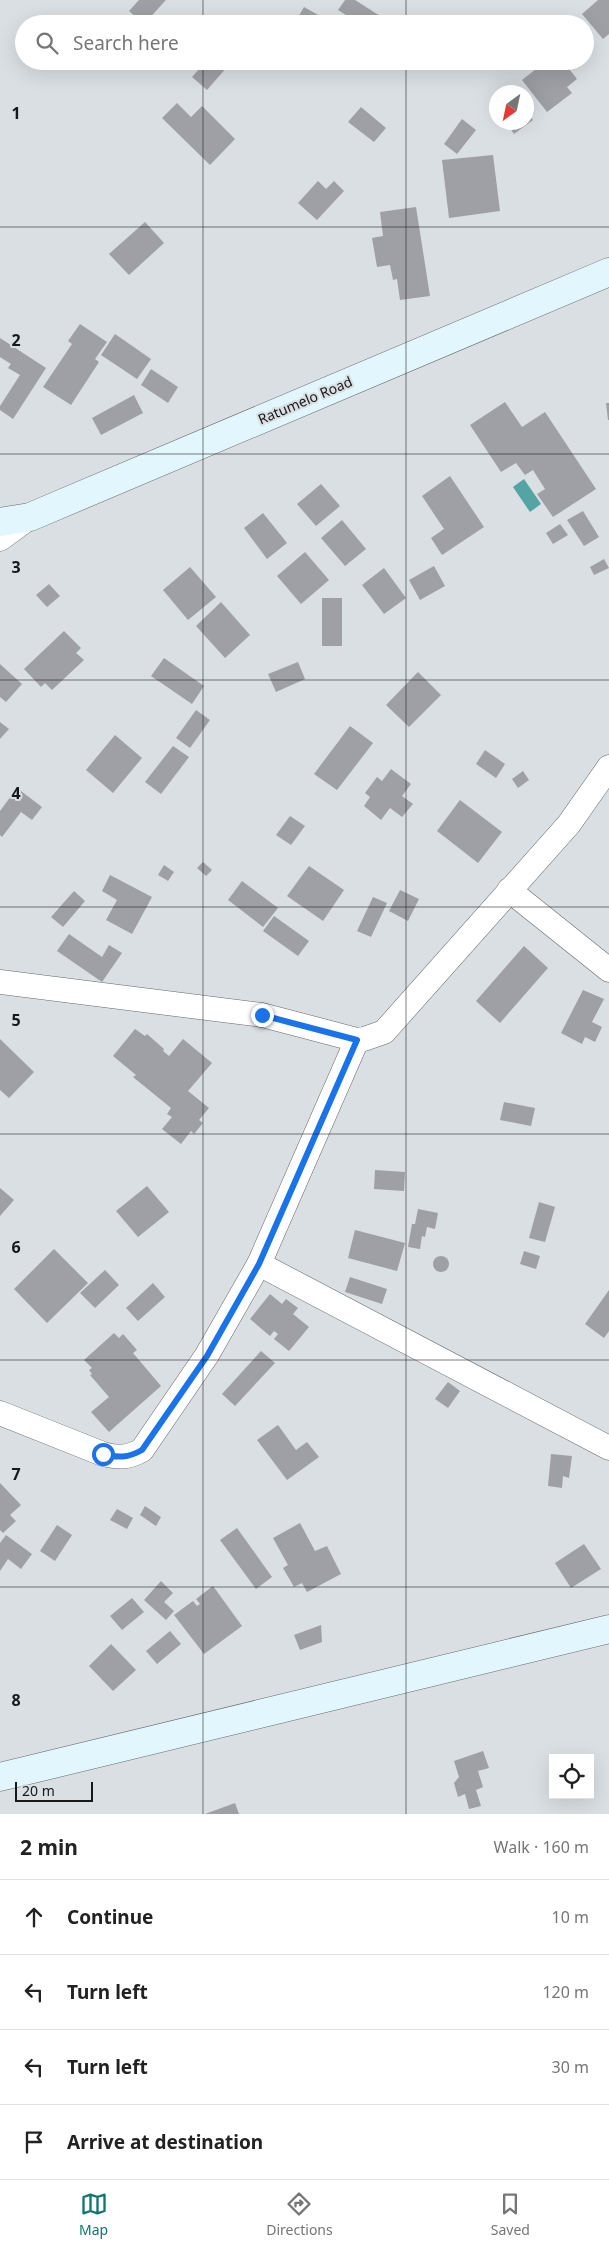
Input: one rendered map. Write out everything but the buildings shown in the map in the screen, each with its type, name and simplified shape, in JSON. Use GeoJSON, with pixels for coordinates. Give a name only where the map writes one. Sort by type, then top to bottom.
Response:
{"type":"FeatureCollection","features":[{"type":"Feature","properties":{"kind":"street","name":"Ratumelo Road"},"geometry":{"type":"LineString","coordinates":[[0,522],[30,517],[607,277]]}},
{"type":"Feature","properties":{"kind":"street"},"geometry":{"type":"LineString","coordinates":[[0,538],[30,517]]}},
{"type":"Feature","properties":{"kind":"street"},"geometry":{"type":"LineString","coordinates":[[0,982],[262,1015],[357,1040],[364,1040],[384,1032],[569,824],[609,767]]}},
{"type":"Feature","properties":{"kind":"street"},"geometry":{"type":"LineString","coordinates":[[509,890],[609,970]]}},
{"type":"Feature","properties":{"kind":"street"},"geometry":{"type":"LineString","coordinates":[[0,1413],[116,1457],[131,1456],[142,1450],[207,1356],[259,1264],[357,1040]]}},
{"type":"Feature","properties":{"kind":"street"},"geometry":{"type":"LineString","coordinates":[[259,1264],[609,1448]]}},
{"type":"Feature","properties":{"kind":"street"},"geometry":{"type":"LineString","coordinates":[[0,1777],[609,1629]]}},
{"type":"Feature","properties":{"kind":"water"},"geometry":{"type":"Polygon","coordinates":[[[524,479],[541,504],[530,512],[513,487],[524,479]]]}},
{"type":"Feature","properties":{"kind":"route"},"geometry":{"type":"LineString","coordinates":[[103,1454],[116,1457],[131,1456],[142,1450],[207,1356],[259,1264],[357,1040],[262,1015]]}}]}
